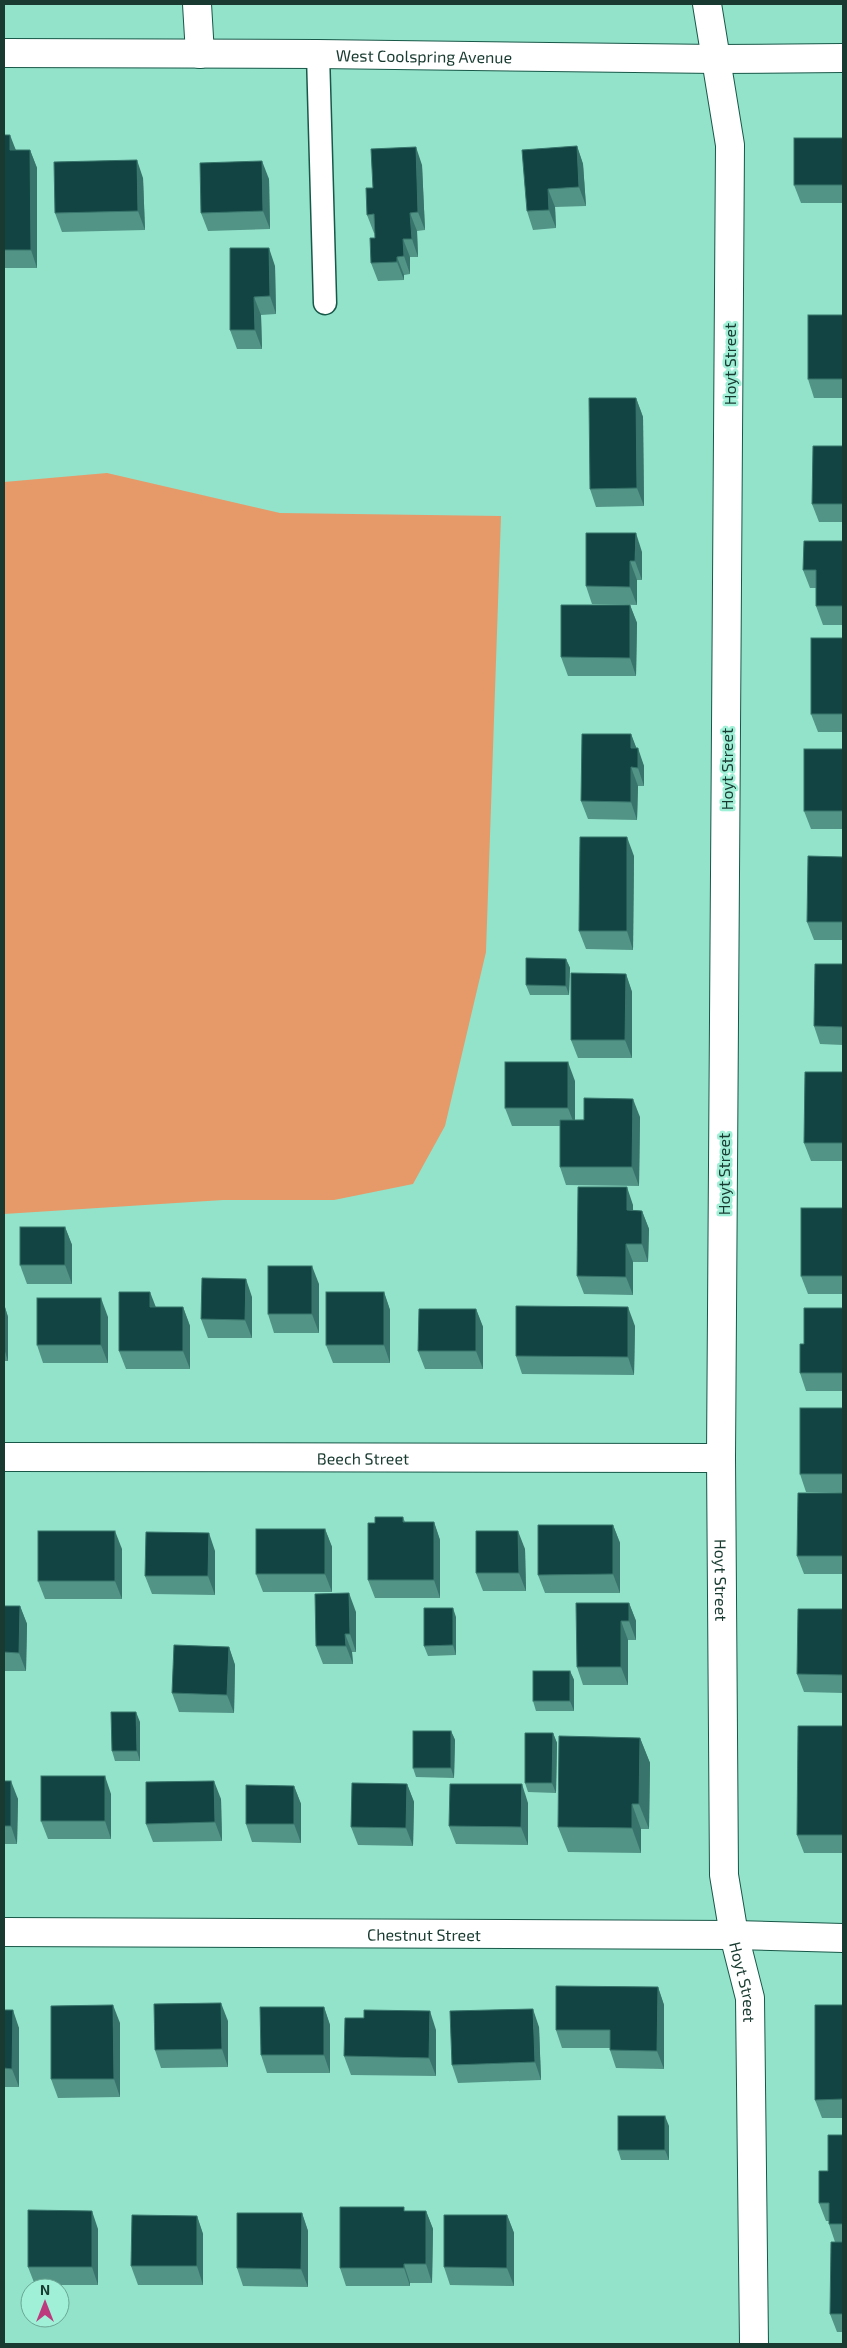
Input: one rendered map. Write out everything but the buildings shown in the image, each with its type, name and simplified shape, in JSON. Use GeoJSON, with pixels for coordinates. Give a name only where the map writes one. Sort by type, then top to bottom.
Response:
{"type":"FeatureCollection","features":[{"type":"Feature","properties":{"kind":"street"},"geometry":{"type":"LineString","coordinates":[[197,4],[200,54]]}},
{"type":"Feature","properties":{"kind":"street","name":"Hoyt Street"},"geometry":{"type":"LineString","coordinates":[[707,4],[730,145],[721,1458],[724,1875],[734,1935],[750,1998],[754,2344]]}},
{"type":"Feature","properties":{"kind":"street","name":"West Coolspring Avenue"},"geometry":{"type":"LineString","coordinates":[[4,53],[318,54],[717,59],[843,58]]}},
{"type":"Feature","properties":{"kind":"street","name":"Beech Street"},"geometry":{"type":"LineString","coordinates":[[4,1457],[721,1458]]}},
{"type":"Feature","properties":{"kind":"street","name":"Chestnut Street"},"geometry":{"type":"LineString","coordinates":[[4,1932],[734,1935],[843,1938]]}},
{"type":"Feature","properties":{"kind":"lane"},"geometry":{"type":"LineString","coordinates":[[318,54],[325,304]]}},
{"type":"Feature","properties":{"kind":"shaded area"},"geometry":{"type":"Polygon","coordinates":[[[107,473],[280,513],[501,516],[486,952],[445,1126],[413,1184],[334,1200],[223,1200],[4,1214],[4,482],[107,473]]]}}]}
